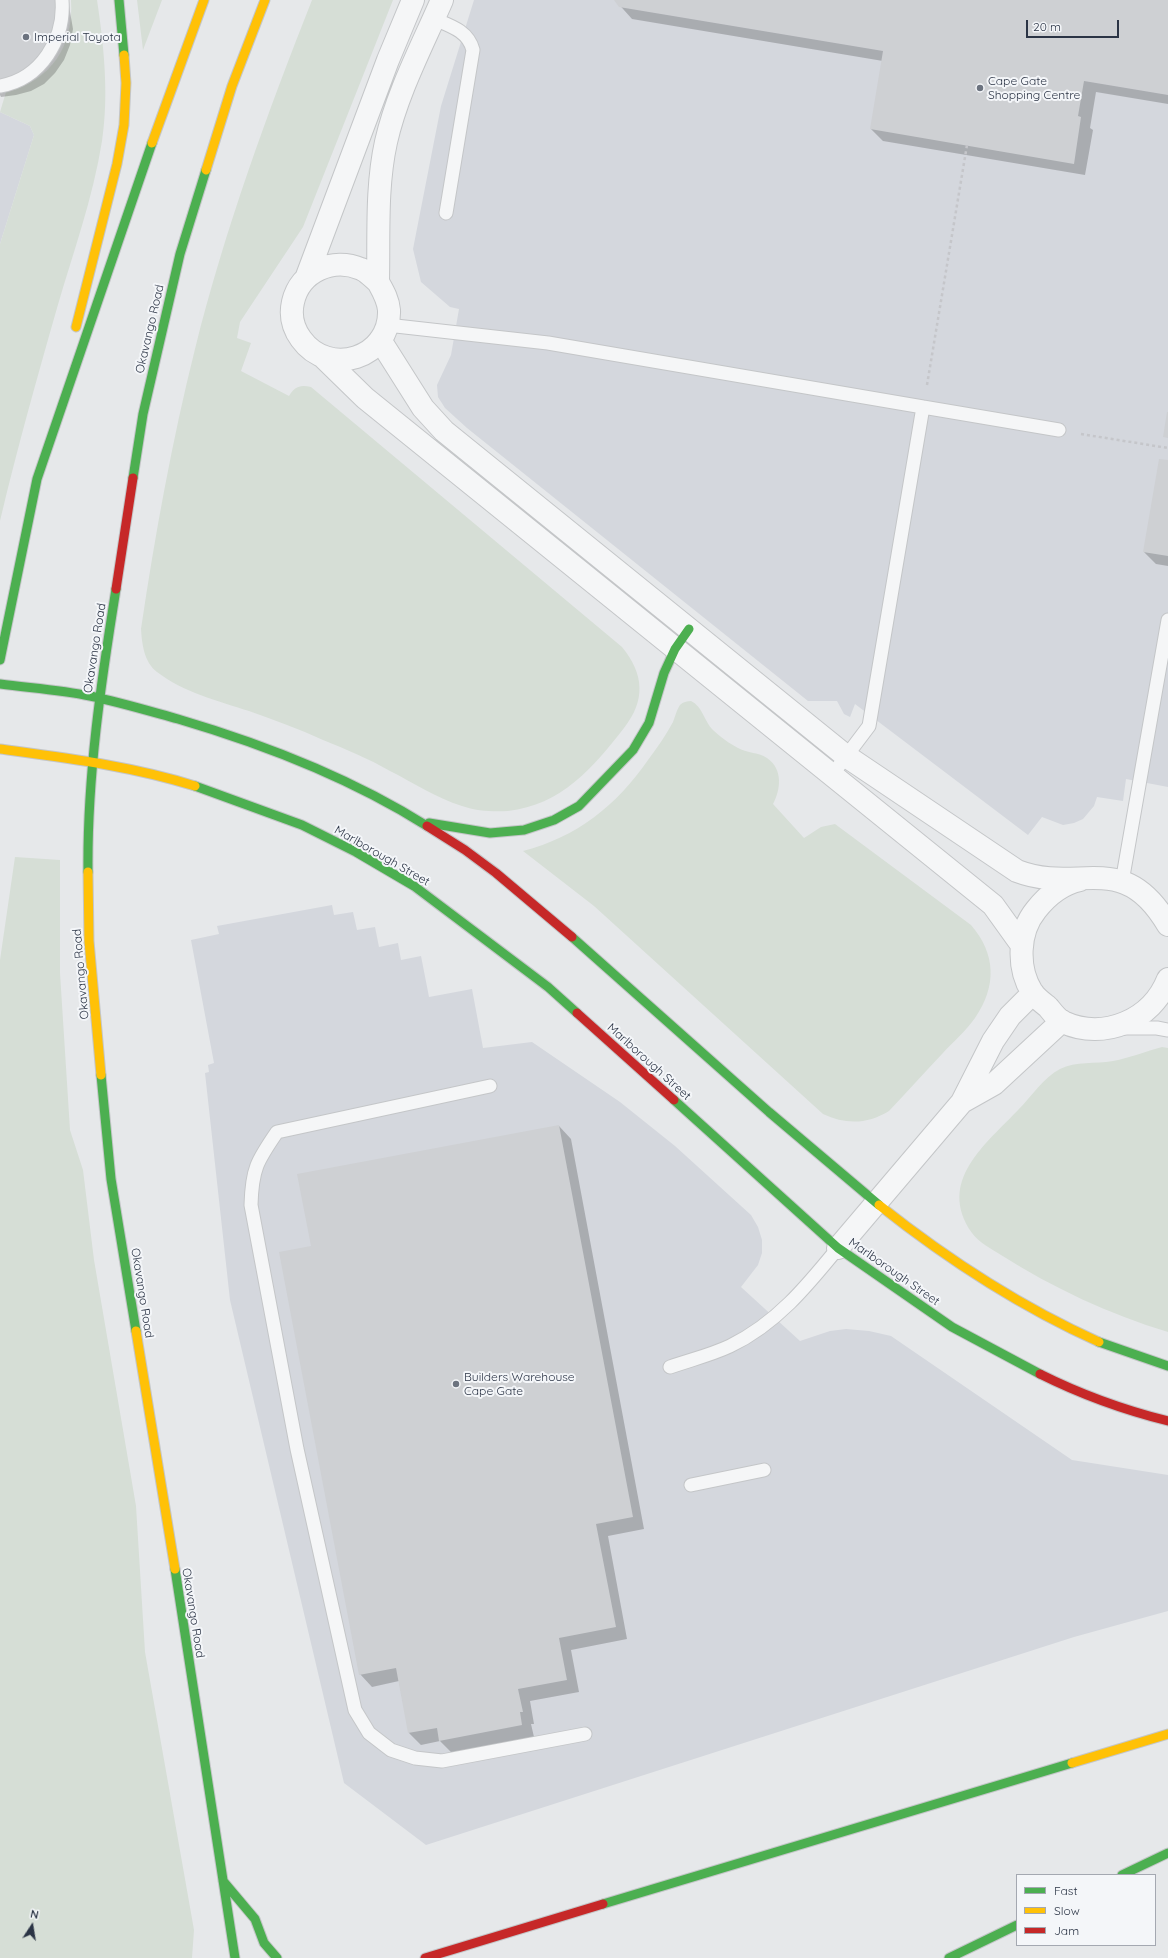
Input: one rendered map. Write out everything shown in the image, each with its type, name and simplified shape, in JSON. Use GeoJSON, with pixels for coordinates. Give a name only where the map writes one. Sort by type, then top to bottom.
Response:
{"type":"FeatureCollection","features":[{"type":"Feature","properties":{"kind":"main road"},"geometry":{"type":"LineString","coordinates":[[73,340],[117,164],[124,125],[126,83],[119,0]]}},
{"type":"Feature","properties":{"kind":"main road"},"geometry":{"type":"LineString","coordinates":[[37,479],[163,111],[204,0]]}},
{"type":"Feature","properties":{"kind":"main road","name":"Okavango Road"},"geometry":{"type":"LineString","coordinates":[[235,1958],[111,1179],[89,940],[88,856],[93,762],[99,698],[143,414],[180,254],[232,86],[265,0]]}},
{"type":"Feature","properties":{"kind":"main road"},"geometry":{"type":"LineString","coordinates":[[0,660],[37,479],[67,363]]}},
{"type":"Feature","properties":{"kind":"main road"},"geometry":{"type":"LineString","coordinates":[[420,821],[490,833],[518,830],[554,820],[579,806],[633,750],[649,723],[664,673],[675,649],[689,629]]}},
{"type":"Feature","properties":{"kind":"main road"},"geometry":{"type":"LineString","coordinates":[[0,684],[99,698],[172,717],[232,737],[346,783],[420,821],[467,852],[519,892],[807,1146],[876,1203],[944,1254],[1020,1302],[1093,1340],[1168,1366]]}},
{"type":"Feature","properties":{"kind":"main road","name":"Marlborough Street"},"geometry":{"type":"LineString","coordinates":[[0,749],[93,762],[160,775],[225,796],[302,826],[356,852],[414,886],[548,987],[838,1248],[952,1327],[1005,1357],[1061,1385],[1144,1415],[1168,1421]]}},
{"type":"Feature","properties":{"kind":"main road"},"geometry":{"type":"LineString","coordinates":[[425,1958],[1168,1734]]}},
{"type":"Feature","properties":{"kind":"main road"},"geometry":{"type":"LineString","coordinates":[[1124,1874],[1168,1853]]}},
{"type":"Feature","properties":{"kind":"main road"},"geometry":{"type":"LineString","coordinates":[[223,1881],[255,1919],[264,1943],[277,1958]]}},
{"type":"Feature","properties":{"kind":"main road"},"geometry":{"type":"LineString","coordinates":[[949,1958],[1016,1925]]}},
{"type":"Feature","properties":{"kind":"street"},"geometry":{"type":"LineString","coordinates":[[413,0],[388,60],[307,276],[295,292],[291,312],[295,331],[307,347],[324,358],[365,398],[993,905],[1021,944]]}},
{"type":"Feature","properties":{"kind":"street"},"geometry":{"type":"LineString","coordinates":[[378,282],[380,191],[386,141],[406,83],[438,10]]}},
{"type":"Feature","properties":{"kind":"street"},"geometry":{"type":"LineString","coordinates":[[307,276],[324,266],[344,263],[363,269],[378,282],[386,295],[389,310],[383,333],[369,351],[355,358],[339,361],[324,358]]}},
{"type":"Feature","properties":{"kind":"street"},"geometry":{"type":"LineString","coordinates":[[383,333],[423,408],[444,431],[846,756],[1017,871],[1036,878],[1099,877],[1122,882],[1142,892],[1157,907],[1168,925]]}},
{"type":"Feature","properties":{"kind":"street"},"geometry":{"type":"LineString","coordinates":[[1099,877],[1072,882],[1047,896],[1030,917],[1021,944],[1023,969],[1032,993],[1062,1021],[1090,1029],[1111,1028],[1132,1020],[1150,1008],[1164,990],[1168,979]]}},
{"type":"Feature","properties":{"kind":"street"},"geometry":{"type":"LineString","coordinates":[[838,1248],[962,1102],[993,1041],[1010,1016],[1032,993]]}},
{"type":"Feature","properties":{"kind":"street"},"geometry":{"type":"LineString","coordinates":[[962,1102],[994,1084],[1062,1021]]}},
{"type":"Feature","properties":{"kind":"lane"},"geometry":{"type":"LineString","coordinates":[[0,86],[25,77],[39,66],[47,55],[55,43],[61,29],[63,18],[62,0]]}},
{"type":"Feature","properties":{"kind":"lane"},"geometry":{"type":"LineString","coordinates":[[438,10],[458,30],[466,35],[473,50],[446,214]]}},
{"type":"Feature","properties":{"kind":"lane"},"geometry":{"type":"LineString","coordinates":[[383,333],[548,343],[1059,430]]}},
{"type":"Feature","properties":{"kind":"lane"},"geometry":{"type":"LineString","coordinates":[[832,775],[869,726],[923,407]]}},
{"type":"Feature","properties":{"kind":"lane"},"geometry":{"type":"LineString","coordinates":[[1122,882],[1168,620]]}},
{"type":"Feature","properties":{"kind":"lane"},"geometry":{"type":"LineString","coordinates":[[1111,1028],[1157,1028],[1168,1030]]}},
{"type":"Feature","properties":{"kind":"lane"},"geometry":{"type":"LineString","coordinates":[[490,1086],[278,1132],[255,1166],[251,1204],[297,1449],[355,1710],[369,1734],[390,1750],[415,1758],[442,1761],[585,1734]]}},
{"type":"Feature","properties":{"kind":"lane"},"geometry":{"type":"LineString","coordinates":[[670,1367],[730,1346],[764,1326],[784,1310],[799,1295],[838,1248]]}},
{"type":"Feature","properties":{"kind":"lane"},"geometry":{"type":"LineString","coordinates":[[691,1485],[764,1470]]}},
{"type":"Feature","properties":{"kind":"path"},"geometry":{"type":"LineString","coordinates":[[923,407],[967,145]]}},
{"type":"Feature","properties":{"kind":"path"},"geometry":{"type":"LineString","coordinates":[[1059,430],[1168,448]]}},
{"type":"Feature","properties":{"kind":"shaded area"},"geometry":{"type":"Polygon","coordinates":[[[71,0],[97,0],[105,70],[105,106],[102,141],[88,204],[35,387],[0,521],[0,244],[34,135],[30,126],[0,112],[6,92],[22,87],[36,79],[47,70],[56,59],[64,46],[68,32],[71,17],[71,0]]]}},
{"type":"Feature","properties":{"kind":"shaded area"},"geometry":{"type":"Polygon","coordinates":[[[137,0],[162,0],[143,50],[137,0]]]}},
{"type":"Feature","properties":{"kind":"shaded area"},"geometry":{"type":"Polygon","coordinates":[[[312,0],[393,0],[303,227],[240,322],[237,338],[251,343],[241,371],[289,396],[293,390],[298,387],[311,387],[622,647],[629,657],[635,667],[640,687],[639,697],[631,718],[600,757],[574,782],[560,793],[527,807],[508,811],[491,811],[467,808],[452,803],[434,795],[374,762],[349,751],[286,725],[249,711],[213,700],[178,685],[157,672],[149,663],[144,652],[141,629],[152,559],[171,453],[195,349],[233,216],[263,129],[312,0]]]}},
{"type":"Feature","properties":{"kind":"shaded area"},"geometry":{"type":"Polygon","coordinates":[[[474,0],[1168,0],[1168,787],[1126,779],[1123,801],[1097,797],[1094,806],[1083,819],[1074,823],[1063,825],[1042,817],[1028,835],[855,704],[850,717],[844,714],[837,701],[808,701],[467,428],[445,408],[438,397],[437,385],[451,355],[459,309],[450,307],[421,282],[413,249],[441,106],[474,0]]]}},
{"type":"Feature","properties":{"kind":"shaded area"},"geometry":{"type":"Polygon","coordinates":[[[0,112],[30,126],[34,135],[0,244],[0,112]]]}},
{"type":"Feature","properties":{"kind":"shaded area"},"geometry":{"type":"Polygon","coordinates":[[[691,701],[701,710],[710,726],[721,737],[741,750],[763,756],[772,763],[776,768],[779,780],[778,792],[773,804],[804,838],[821,827],[835,824],[971,925],[985,947],[991,970],[990,982],[982,1006],[975,1018],[889,1111],[881,1115],[865,1121],[857,1122],[840,1120],[823,1114],[594,906],[523,851],[543,845],[578,828],[594,818],[609,805],[636,777],[655,751],[673,722],[680,705],[691,701]]]}},
{"type":"Feature","properties":{"kind":"shaded area"},"geometry":{"type":"Polygon","coordinates":[[[15,857],[60,860],[60,973],[70,1130],[83,1170],[94,1260],[136,1506],[145,1652],[194,1930],[192,1958],[0,1958],[0,960],[15,857]]]}},
{"type":"Feature","properties":{"kind":"shaded area"},"geometry":{"type":"Polygon","coordinates":[[[332,905],[334,915],[353,912],[357,930],[375,927],[379,947],[398,943],[401,960],[421,956],[429,997],[472,989],[483,1048],[532,1042],[620,1102],[675,1146],[751,1215],[758,1227],[762,1240],[762,1253],[758,1265],[741,1287],[800,1341],[830,1331],[846,1329],[869,1331],[891,1336],[1072,1460],[1168,1475],[1168,1611],[1074,1637],[426,1845],[344,1783],[230,1300],[205,1073],[209,1072],[208,1065],[214,1063],[191,940],[219,934],[217,926],[332,905]]]}},
{"type":"Feature","properties":{"kind":"shaded area"},"geometry":{"type":"Polygon","coordinates":[[[1162,1047],[1168,1048],[1168,1332],[1124,1317],[1082,1299],[1021,1267],[986,1246],[972,1233],[962,1214],[960,1197],[962,1180],[980,1150],[1043,1082],[1054,1073],[1066,1066],[1113,1061],[1162,1047]]]}},
{"type":"Feature","properties":{"kind":"building","name":"Imperial Toyota"},"geometry":{"type":"Polygon","coordinates":[[[0,0],[56,0],[58,13],[49,44],[28,68],[15,76],[0,80],[0,0]]]}},
{"type":"Feature","properties":{"kind":"building","name":"Cape Gate Shopping Centre"},"geometry":{"type":"Polygon","coordinates":[[[614,0],[1168,0],[1168,95],[1084,81],[1078,116],[1081,117],[1074,164],[870,129],[883,51],[619,7],[614,0]]]}},
{"type":"Feature","properties":{"kind":"building"},"geometry":{"type":"Polygon","coordinates":[[[1168,412],[1168,438],[1163,437],[1168,412]]]}},
{"type":"Feature","properties":{"kind":"building"},"geometry":{"type":"Polygon","coordinates":[[[1159,459],[1168,460],[1168,556],[1143,552],[1159,459]]]}},
{"type":"Feature","properties":{"kind":"building","name":"Builders Warehouse Cape Gate"},"geometry":{"type":"Polygon","coordinates":[[[559,1125],[633,1517],[596,1524],[616,1627],[559,1638],[567,1680],[518,1689],[523,1712],[520,1712],[522,1725],[439,1741],[437,1728],[408,1733],[396,1668],[359,1675],[279,1252],[311,1246],[297,1174],[559,1125]]]}},
{"type":"Feature","properties":{"kind":"traffic: fast"},"geometry":{"type":"LineString","coordinates":[[119,0],[124,55]]}},
{"type":"Feature","properties":{"kind":"traffic: fast"},"geometry":{"type":"LineString","coordinates":[[0,660],[37,479],[152,143]]}},
{"type":"Feature","properties":{"kind":"traffic: fast"},"geometry":{"type":"LineString","coordinates":[[133,478],[143,414],[180,254],[206,170]]}},
{"type":"Feature","properties":{"kind":"traffic: fast"},"geometry":{"type":"LineString","coordinates":[[88,872],[88,836],[92,765],[100,694],[116,589]]}},
{"type":"Feature","properties":{"kind":"traffic: fast"},"geometry":{"type":"LineString","coordinates":[[429,823],[490,833],[524,830],[554,820],[579,806],[633,750],[649,723],[664,673],[675,649],[689,629]]}},
{"type":"Feature","properties":{"kind":"traffic: fast"},"geometry":{"type":"LineString","coordinates":[[0,684],[90,696],[210,729],[274,751],[306,764],[368,793],[427,826]]}},
{"type":"Feature","properties":{"kind":"traffic: fast"},"geometry":{"type":"LineString","coordinates":[[195,786],[302,825],[356,852],[414,886],[548,987],[577,1013]]}},
{"type":"Feature","properties":{"kind":"traffic: fast"},"geometry":{"type":"LineString","coordinates":[[572,937],[769,1112],[879,1205]]}},
{"type":"Feature","properties":{"kind":"traffic: fast"},"geometry":{"type":"LineString","coordinates":[[101,1075],[111,1179],[136,1331]]}},
{"type":"Feature","properties":{"kind":"traffic: fast"},"geometry":{"type":"LineString","coordinates":[[674,1100],[838,1248],[952,1327],[1040,1374]]}},
{"type":"Feature","properties":{"kind":"traffic: fast"},"geometry":{"type":"LineString","coordinates":[[1099,1342],[1168,1366]]}},
{"type":"Feature","properties":{"kind":"traffic: fast"},"geometry":{"type":"LineString","coordinates":[[175,1569],[235,1958]]}},
{"type":"Feature","properties":{"kind":"traffic: fast"},"geometry":{"type":"LineString","coordinates":[[603,1904],[1072,1763]]}},
{"type":"Feature","properties":{"kind":"traffic: fast"},"geometry":{"type":"LineString","coordinates":[[1124,1874],[1168,1853]]}},
{"type":"Feature","properties":{"kind":"traffic: fast"},"geometry":{"type":"LineString","coordinates":[[223,1881],[255,1919],[264,1943],[277,1958]]}},
{"type":"Feature","properties":{"kind":"traffic: fast"},"geometry":{"type":"LineString","coordinates":[[949,1958],[1016,1925]]}},
{"type":"Feature","properties":{"kind":"traffic: slow"},"geometry":{"type":"LineString","coordinates":[[152,143],[204,0]]}},
{"type":"Feature","properties":{"kind":"traffic: slow"},"geometry":{"type":"LineString","coordinates":[[206,170],[232,86],[265,0]]}},
{"type":"Feature","properties":{"kind":"traffic: slow"},"geometry":{"type":"LineString","coordinates":[[76,327],[117,164],[124,125],[126,83],[124,55]]}},
{"type":"Feature","properties":{"kind":"traffic: slow"},"geometry":{"type":"LineString","coordinates":[[0,749],[74,759],[123,768],[195,786]]}},
{"type":"Feature","properties":{"kind":"traffic: slow"},"geometry":{"type":"LineString","coordinates":[[88,872],[89,941],[101,1075]]}},
{"type":"Feature","properties":{"kind":"traffic: slow"},"geometry":{"type":"LineString","coordinates":[[879,1205],[957,1263],[984,1280],[1040,1313],[1099,1342]]}},
{"type":"Feature","properties":{"kind":"traffic: slow"},"geometry":{"type":"LineString","coordinates":[[136,1331],[175,1569]]}},
{"type":"Feature","properties":{"kind":"traffic: slow"},"geometry":{"type":"LineString","coordinates":[[1072,1763],[1168,1734]]}},
{"type":"Feature","properties":{"kind":"traffic: jam"},"geometry":{"type":"LineString","coordinates":[[116,589],[133,478]]}},
{"type":"Feature","properties":{"kind":"traffic: jam"},"geometry":{"type":"LineString","coordinates":[[427,826],[465,850],[496,873],[572,937]]}},
{"type":"Feature","properties":{"kind":"traffic: jam"},"geometry":{"type":"LineString","coordinates":[[577,1013],[674,1100]]}},
{"type":"Feature","properties":{"kind":"traffic: jam"},"geometry":{"type":"LineString","coordinates":[[1040,1374],[1102,1401],[1168,1421]]}},
{"type":"Feature","properties":{"kind":"traffic: jam"},"geometry":{"type":"LineString","coordinates":[[425,1958],[603,1904]]}},
{"type":"Feature","properties":{"kind":"place","name":"Imperial Toyota"},"geometry":{"type":"Point","coordinates":[26,37]}},
{"type":"Feature","properties":{"kind":"place","name":"Cape Gate Shopping Centre"},"geometry":{"type":"Point","coordinates":[980,88]}},
{"type":"Feature","properties":{"kind":"place","name":"Builders Warehouse Cape Gate"},"geometry":{"type":"Point","coordinates":[456,1384]}}]}
